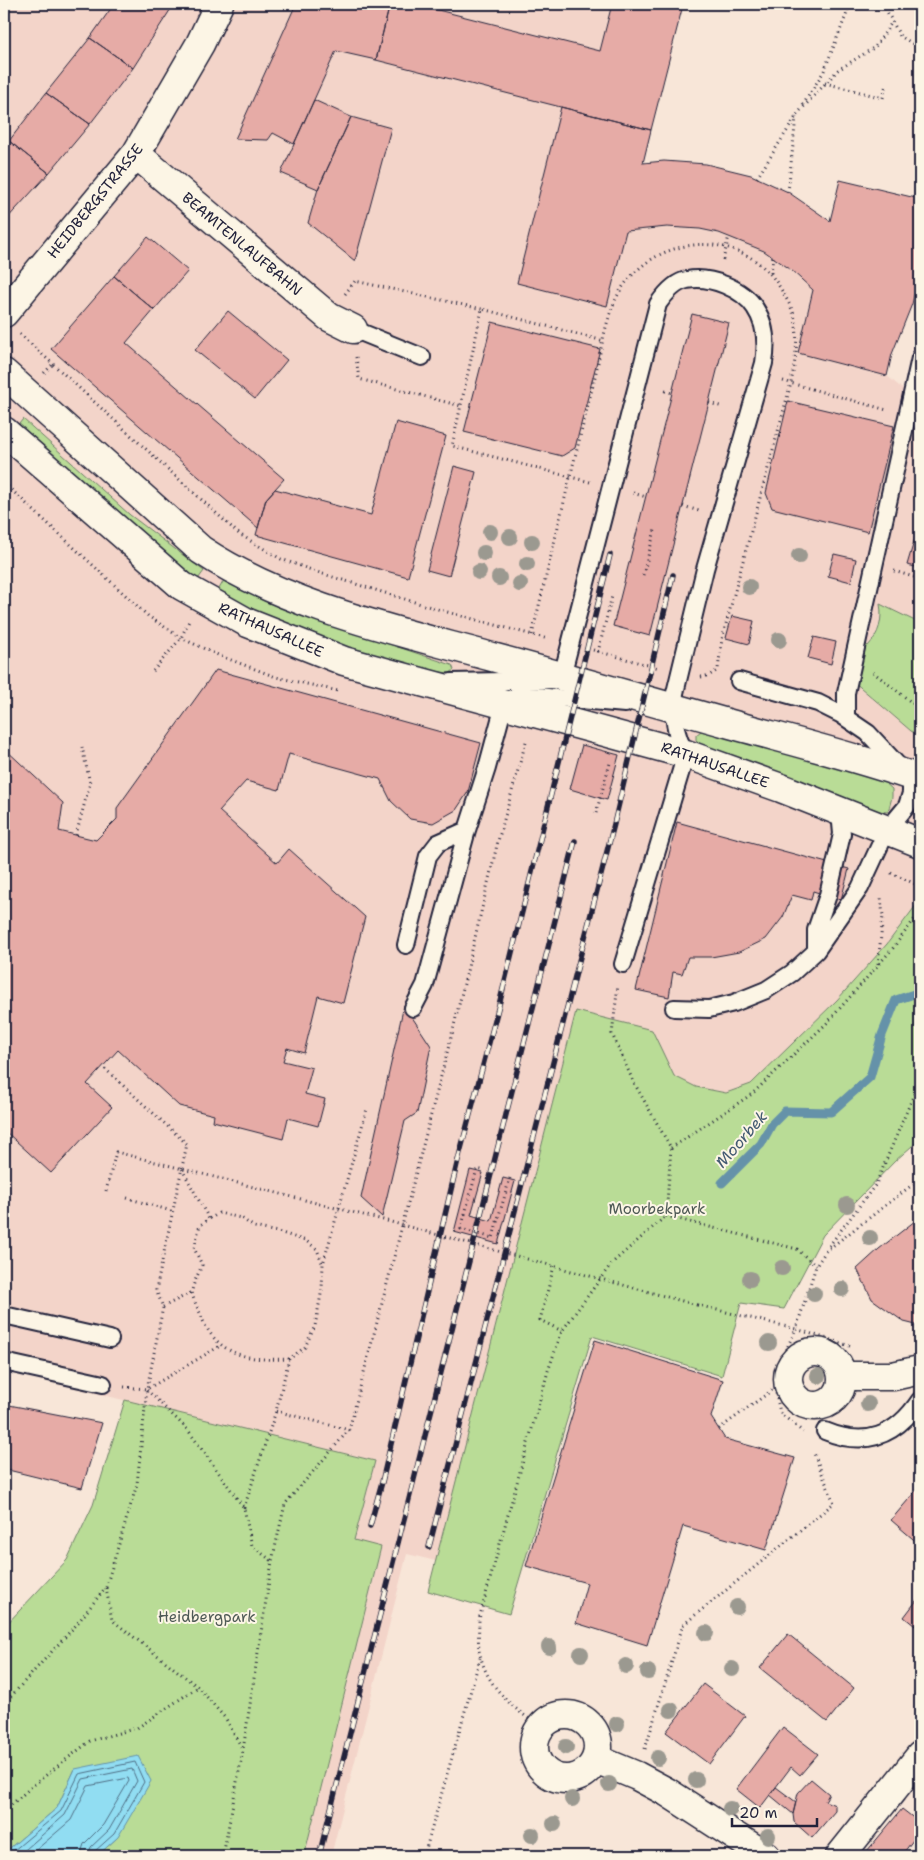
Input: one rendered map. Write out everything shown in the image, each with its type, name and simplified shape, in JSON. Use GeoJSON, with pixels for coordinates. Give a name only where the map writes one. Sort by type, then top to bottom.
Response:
{"type":"FeatureCollection","features":[{"type":"Feature","properties":{"kind":"main road","name":"HEIDBERGSTRASSE"},"geometry":{"type":"LineString","coordinates":[[10,322],[136,154],[200,44],[219,4]]}},
{"type":"Feature","properties":{"kind":"main road","name":"BEAMTENLAUFBAHN"},"geometry":{"type":"LineString","coordinates":[[136,154],[341,323]]}},
{"type":"Feature","properties":{"kind":"main road"},"geometry":{"type":"LineString","coordinates":[[4,373],[201,550],[221,564],[265,586],[345,616],[913,776]]}},
{"type":"Feature","properties":{"kind":"main road","name":"RATHAUSALLEE"},"geometry":{"type":"LineString","coordinates":[[4,431],[182,586],[248,623],[344,661],[686,754],[920,843]]}},
{"type":"Feature","properties":{"kind":"main road"},"geometry":{"type":"LineString","coordinates":[[843,1376],[893,1376],[920,1370]]}},
{"type":"Feature","properties":{"kind":"main road"},"geometry":{"type":"LineString","coordinates":[[560,1716],[572,1716],[582,1720],[591,1727],[596,1736],[598,1747],[596,1758],[590,1768],[582,1775],[563,1779],[551,1775],[542,1769],[536,1760],[534,1749],[536,1737],[549,1720],[560,1716]]}},
{"type":"Feature","properties":{"kind":"main road"},"geometry":{"type":"LineString","coordinates":[[840,1856],[920,1756]]}},
{"type":"Feature","properties":{"kind":"main road"},"geometry":{"type":"LineString","coordinates":[[596,1758],[667,1792],[766,1856]]}},
{"type":"Feature","properties":{"kind":"lane"},"geometry":{"type":"LineString","coordinates":[[424,682],[554,680],[562,676],[654,316],[662,299],[674,286],[687,280],[718,282],[745,295],[756,308],[763,328],[766,348],[764,363],[705,569],[679,673],[674,708],[678,740],[686,754],[623,964]]}},
{"type":"Feature","properties":{"kind":"lane"},"geometry":{"type":"LineString","coordinates":[[341,323],[422,357]]}},
{"type":"Feature","properties":{"kind":"lane"},"geometry":{"type":"LineString","coordinates":[[846,718],[846,693],[854,665],[920,358]]}},
{"type":"Feature","properties":{"kind":"lane"},"geometry":{"type":"LineString","coordinates":[[471,651],[504,705]]}},
{"type":"Feature","properties":{"kind":"lane"},"geometry":{"type":"LineString","coordinates":[[674,1008],[708,1009],[742,1000],[766,990],[792,973],[816,951],[860,888],[887,830],[907,806],[913,776],[868,733],[846,718],[818,703],[740,681]]}},
{"type":"Feature","properties":{"kind":"lane"},"geometry":{"type":"LineString","coordinates":[[413,1008],[425,985],[467,830],[487,768],[504,705],[508,699],[514,696],[525,695],[674,708]]}},
{"type":"Feature","properties":{"kind":"lane"},"geometry":{"type":"LineString","coordinates":[[816,951],[816,930],[828,895],[842,834],[840,812]]}},
{"type":"Feature","properties":{"kind":"lane"},"geometry":{"type":"LineString","coordinates":[[406,945],[428,856],[438,842],[467,830]]}},
{"type":"Feature","properties":{"kind":"lane"},"geometry":{"type":"LineString","coordinates":[[4,1315],[110,1339]]}},
{"type":"Feature","properties":{"kind":"lane"},"geometry":{"type":"LineString","coordinates":[[4,1362],[103,1384]]}},
{"type":"Feature","properties":{"kind":"lane"},"geometry":{"type":"LineString","coordinates":[[825,1432],[840,1438],[865,1440],[890,1431],[913,1410],[920,1400]]}},
{"type":"Feature","properties":{"kind":"path"},"geometry":{"type":"LineString","coordinates":[[799,112],[824,71],[849,4]]}},
{"type":"Feature","properties":{"kind":"path"},"geometry":{"type":"LineString","coordinates":[[882,4],[900,36],[919,48],[920,89]]}},
{"type":"Feature","properties":{"kind":"path"},"geometry":{"type":"LineString","coordinates":[[757,178],[799,112],[838,70],[875,47],[892,22]]}},
{"type":"Feature","properties":{"kind":"path"},"geometry":{"type":"LineString","coordinates":[[825,83],[883,98],[886,84]]}},
{"type":"Feature","properties":{"kind":"path"},"geometry":{"type":"LineString","coordinates":[[788,192],[796,116]]}},
{"type":"Feature","properties":{"kind":"path"},"geometry":{"type":"LineString","coordinates":[[10,322],[239,534],[281,559],[447,612],[532,635],[615,301],[622,288],[643,264],[656,255],[670,250],[703,245],[726,247],[729,236]]}},
{"type":"Feature","properties":{"kind":"path"},"geometry":{"type":"LineString","coordinates":[[771,274],[774,257]]}},
{"type":"Feature","properties":{"kind":"path"},"geometry":{"type":"LineString","coordinates":[[461,406],[358,379],[341,323],[355,281],[482,309],[604,341]]}},
{"type":"Feature","properties":{"kind":"path"},"geometry":{"type":"LineString","coordinates":[[482,309],[452,446],[610,488]]}},
{"type":"Feature","properties":{"kind":"path"},"geometry":{"type":"LineString","coordinates":[[783,381],[907,415]]}},
{"type":"Feature","properties":{"kind":"path"},"geometry":{"type":"LineString","coordinates":[[718,670],[722,639],[791,383]]}},
{"type":"Feature","properties":{"kind":"path"},"geometry":{"type":"LineString","coordinates":[[665,391],[672,393]]}},
{"type":"Feature","properties":{"kind":"path"},"geometry":{"type":"LineString","coordinates":[[709,403],[723,407]]}},
{"type":"Feature","properties":{"kind":"path"},"geometry":{"type":"LineString","coordinates":[[683,506],[696,511]]}},
{"type":"Feature","properties":{"kind":"path"},"geometry":{"type":"LineString","coordinates":[[643,575],[655,530]]}},
{"type":"Feature","properties":{"kind":"path"},"geometry":{"type":"LineString","coordinates":[[598,652],[612,596]]}},
{"type":"Feature","properties":{"kind":"path"},"geometry":{"type":"LineString","coordinates":[[619,657],[679,673]]}},
{"type":"Feature","properties":{"kind":"path"},"geometry":{"type":"LineString","coordinates":[[854,665],[872,671],[920,709]]}},
{"type":"Feature","properties":{"kind":"path"},"geometry":{"type":"LineString","coordinates":[[224,1856],[243,1750],[272,1561],[285,1504],[348,1430],[453,1030],[498,841],[528,735]]}},
{"type":"Feature","properties":{"kind":"path"},"geometry":{"type":"LineString","coordinates":[[76,835],[90,783],[82,747]]}},
{"type":"Feature","properties":{"kind":"path"},"geometry":{"type":"LineString","coordinates":[[596,813],[608,768]]}},
{"type":"Feature","properties":{"kind":"path"},"geometry":{"type":"LineString","coordinates":[[869,869],[920,886]]}},
{"type":"Feature","properties":{"kind":"path"},"geometry":{"type":"LineString","coordinates":[[869,869],[880,895],[883,916],[878,965]]}},
{"type":"Feature","properties":{"kind":"path"},"geometry":{"type":"LineString","coordinates":[[671,1148],[752,1094],[826,1024],[878,965],[920,912]]}},
{"type":"Feature","properties":{"kind":"path"},"geometry":{"type":"LineString","coordinates":[[424,1856],[480,1657],[479,1619],[548,1371],[562,1332],[612,1263],[666,1216],[671,1148],[633,1081],[612,1034],[615,998],[623,964]]}},
{"type":"Feature","properties":{"kind":"path"},"geometry":{"type":"LineString","coordinates":[[4,1704],[76,1625],[106,1588],[138,1484],[147,1389],[163,1308],[156,1290],[187,1144],[103,1067]]}},
{"type":"Feature","properties":{"kind":"path"},"geometry":{"type":"LineString","coordinates":[[806,1435],[780,1413],[775,1388],[784,1354],[796,1329],[816,1266],[876,1184],[920,1080]]}},
{"type":"Feature","properties":{"kind":"path"},"geometry":{"type":"LineString","coordinates":[[323,1264],[317,1249],[306,1241],[254,1227],[241,1218],[219,1213],[200,1225],[194,1248],[202,1265],[192,1292],[203,1323],[220,1346],[240,1355],[265,1360],[289,1359],[305,1347],[315,1326],[322,1289],[323,1264],[368,1109]]}},
{"type":"Feature","properties":{"kind":"path"},"geometry":{"type":"LineString","coordinates":[[106,1191],[116,1152],[387,1221],[697,1305],[796,1329],[852,1347]]}},
{"type":"Feature","properties":{"kind":"path"},"geometry":{"type":"LineString","coordinates":[[182,1169],[209,1220]]}},
{"type":"Feature","properties":{"kind":"path"},"geometry":{"type":"LineString","coordinates":[[482,1170],[477,1169],[461,1229],[477,1234],[494,1238],[510,1178]]}},
{"type":"Feature","properties":{"kind":"path"},"geometry":{"type":"LineString","coordinates":[[826,1251],[920,1179]]}},
{"type":"Feature","properties":{"kind":"path"},"geometry":{"type":"LineString","coordinates":[[127,1198],[175,1212]]}},
{"type":"Feature","properties":{"kind":"path"},"geometry":{"type":"LineString","coordinates":[[666,1216],[797,1249],[816,1266]]}},
{"type":"Feature","properties":{"kind":"path"},"geometry":{"type":"LineString","coordinates":[[474,1245],[477,1234]]}},
{"type":"Feature","properties":{"kind":"path"},"geometry":{"type":"LineString","coordinates":[[554,1266],[540,1320],[562,1332]]}},
{"type":"Feature","properties":{"kind":"path"},"geometry":{"type":"LineString","coordinates":[[163,1308],[192,1292]]}},
{"type":"Feature","properties":{"kind":"path"},"geometry":{"type":"LineString","coordinates":[[147,1389],[220,1346]]}},
{"type":"Feature","properties":{"kind":"path"},"geometry":{"type":"LineString","coordinates":[[244,1508],[276,1411],[289,1359]]}},
{"type":"Feature","properties":{"kind":"path"},"geometry":{"type":"LineString","coordinates":[[719,1429],[775,1388]]}},
{"type":"Feature","properties":{"kind":"path"},"geometry":{"type":"LineString","coordinates":[[147,1389],[188,1430],[244,1508],[252,1546],[272,1561]]}},
{"type":"Feature","properties":{"kind":"path"},"geometry":{"type":"LineString","coordinates":[[276,1411],[348,1430]]}},
{"type":"Feature","properties":{"kind":"path"},"geometry":{"type":"LineString","coordinates":[[637,1776],[683,1625],[834,1503],[810,1444]]}},
{"type":"Feature","properties":{"kind":"path"},"geometry":{"type":"LineString","coordinates":[[106,1588],[112,1620],[198,1687],[226,1718],[243,1750]]}},
{"type":"Feature","properties":{"kind":"path"},"geometry":{"type":"LineString","coordinates":[[480,1657],[489,1680],[522,1715],[542,1727]]}},
{"type":"Feature","properties":{"kind":"path"},"geometry":{"type":"LineString","coordinates":[[4,1811],[36,1783],[90,1741],[137,1728],[198,1687]]}},
{"type":"Feature","properties":{"kind":"shaded area"},"geometry":{"type":"Polygon","coordinates":[[[4,4],[683,4],[626,231],[667,227],[700,229],[719,233],[764,251],[790,269],[813,290],[798,353],[887,376],[920,403],[920,621],[881,611],[881,619],[876,634],[868,646],[864,642],[853,681],[911,731],[920,736],[920,900],[887,944],[837,1000],[752,1084],[726,1093],[696,1087],[674,1076],[663,1054],[576,1012],[436,1561],[407,1554],[331,1856],[304,1856],[381,1548],[354,1541],[375,1461],[4,1371],[4,4]]]}},
{"type":"Feature","properties":{"kind":"green space"},"geometry":{"type":"Polygon","coordinates":[[[23,419],[130,515],[204,571],[193,586],[14,430],[23,419]]]}},
{"type":"Feature","properties":{"kind":"green space"},"geometry":{"type":"Polygon","coordinates":[[[224,580],[278,607],[452,665],[454,670],[450,673],[411,669],[348,649],[214,598],[224,580]]]}},
{"type":"Feature","properties":{"kind":"green space"},"geometry":{"type":"Polygon","coordinates":[[[880,604],[915,621],[920,621],[920,736],[911,731],[853,681],[863,642],[868,646],[875,637],[879,626],[881,616],[880,604]]]}},
{"type":"Feature","properties":{"kind":"green space"},"geometry":{"type":"Polygon","coordinates":[[[701,731],[882,780],[892,789],[888,812],[874,811],[811,784],[743,767],[714,755],[696,740],[696,735],[701,731]]]}},
{"type":"Feature","properties":{"kind":"green space","name":"Moorbekpark"},"geometry":{"type":"Polygon","coordinates":[[[920,900],[920,1139],[895,1161],[823,1235],[784,1309],[741,1303],[722,1376],[592,1336],[509,1614],[428,1591],[576,1011],[652,1030],[674,1076],[696,1087],[726,1093],[751,1084],[837,1000],[887,944],[920,900]]]}},
{"type":"Feature","properties":{"kind":"green space","name":"Heidbergpark"},"geometry":{"type":"Polygon","coordinates":[[[125,1400],[375,1461],[354,1540],[381,1547],[304,1856],[97,1856],[118,1837],[75,1769],[57,1808],[4,1853],[4,1627],[67,1560],[93,1505],[125,1400]]]}},
{"type":"Feature","properties":{"kind":"water"},"geometry":{"type":"Polygon","coordinates":[[[138,1756],[151,1781],[118,1837],[97,1856],[4,1856],[4,1853],[57,1808],[75,1769],[138,1756]]]}},
{"type":"Feature","properties":{"kind":"building"},"geometry":{"type":"Polygon","coordinates":[[[114,4],[174,4],[133,68],[90,38],[114,4]]]}},
{"type":"Feature","properties":{"kind":"building"},"geometry":{"type":"Polygon","coordinates":[[[296,4],[390,4],[376,60],[336,51],[294,144],[273,133],[268,140],[235,139],[296,4]]]}},
{"type":"Feature","properties":{"kind":"building"},"geometry":{"type":"Polygon","coordinates":[[[390,4],[414,4],[600,51],[612,4],[683,5],[651,130],[376,60],[390,4]]]}},
{"type":"Feature","properties":{"kind":"building"},"geometry":{"type":"Polygon","coordinates":[[[90,38],[133,68],[90,124],[46,93],[90,38]]]}},
{"type":"Feature","properties":{"kind":"building"},"geometry":{"type":"Polygon","coordinates":[[[46,93],[90,124],[49,173],[9,141],[46,93]]]}},
{"type":"Feature","properties":{"kind":"building"},"geometry":{"type":"Polygon","coordinates":[[[314,100],[351,117],[318,189],[281,173],[314,100]]]}},
{"type":"Feature","properties":{"kind":"building"},"geometry":{"type":"Polygon","coordinates":[[[561,107],[651,130],[643,163],[664,161],[706,164],[751,175],[788,192],[830,221],[840,180],[920,199],[919,276],[912,304],[892,354],[887,376],[798,353],[813,290],[790,269],[764,251],[719,233],[700,229],[667,227],[626,231],[607,306],[517,283],[561,107]]]}},
{"type":"Feature","properties":{"kind":"building"},"geometry":{"type":"Polygon","coordinates":[[[351,117],[391,128],[355,261],[308,223],[318,189],[351,117]]]}},
{"type":"Feature","properties":{"kind":"building"},"geometry":{"type":"Polygon","coordinates":[[[9,141],[49,173],[4,222],[4,147],[9,141]]]}},
{"type":"Feature","properties":{"kind":"building"},"geometry":{"type":"Polygon","coordinates":[[[148,237],[188,271],[154,310],[114,276],[148,237]]]}},
{"type":"Feature","properties":{"kind":"building"},"geometry":{"type":"Polygon","coordinates":[[[114,276],[154,310],[126,343],[284,479],[266,499],[258,528],[51,349],[114,276]]]}},
{"type":"Feature","properties":{"kind":"building"},"geometry":{"type":"Polygon","coordinates":[[[228,311],[287,360],[255,399],[195,350],[228,311]]]}},
{"type":"Feature","properties":{"kind":"building"},"geometry":{"type":"Polygon","coordinates":[[[692,314],[729,323],[650,636],[613,626],[692,314]]]}},
{"type":"Feature","properties":{"kind":"building"},"geometry":{"type":"Polygon","coordinates":[[[492,322],[600,349],[575,448],[562,456],[464,432],[492,322]]]}},
{"type":"Feature","properties":{"kind":"building"},"geometry":{"type":"Polygon","coordinates":[[[788,401],[894,426],[868,532],[772,508],[766,493],[788,401]]]}},
{"type":"Feature","properties":{"kind":"building"},"geometry":{"type":"Polygon","coordinates":[[[396,422],[446,436],[408,577],[256,535],[266,499],[275,489],[371,515],[396,422]]]}},
{"type":"Feature","properties":{"kind":"building"},"geometry":{"type":"Polygon","coordinates":[[[454,466],[476,472],[449,576],[427,570],[454,466]]]}},
{"type":"Feature","properties":{"kind":"building"},"geometry":{"type":"Polygon","coordinates":[[[920,521],[920,568],[907,565],[920,521]]]}},
{"type":"Feature","properties":{"kind":"building"},"geometry":{"type":"Polygon","coordinates":[[[834,554],[856,559],[851,582],[828,576],[834,554]]]}},
{"type":"Feature","properties":{"kind":"building"},"geometry":{"type":"Polygon","coordinates":[[[732,616],[754,621],[749,644],[726,638],[732,616]]]}},
{"type":"Feature","properties":{"kind":"building"},"geometry":{"type":"Polygon","coordinates":[[[814,637],[836,642],[831,664],[808,658],[814,637]]]}},
{"type":"Feature","properties":{"kind":"building"},"geometry":{"type":"Polygon","coordinates":[[[216,670],[481,743],[468,792],[456,810],[433,823],[410,819],[391,801],[380,779],[289,754],[279,790],[246,781],[219,811],[277,863],[289,849],[365,917],[343,1003],[318,996],[304,1053],[287,1048],[283,1061],[312,1068],[305,1094],[325,1099],[318,1126],[288,1118],[283,1139],[213,1121],[214,1115],[179,1106],[118,1050],[87,1084],[112,1107],[51,1173],[4,1130],[4,748],[63,803],[59,831],[96,840],[117,819],[117,808],[216,670]]]}},
{"type":"Feature","properties":{"kind":"building"},"geometry":{"type":"Polygon","coordinates":[[[582,745],[619,755],[607,800],[570,789],[582,745]]]}},
{"type":"Feature","properties":{"kind":"building"},"geometry":{"type":"Polygon","coordinates":[[[677,822],[849,869],[841,900],[813,891],[811,900],[792,895],[783,917],[766,939],[739,952],[711,957],[688,957],[682,974],[673,972],[669,997],[636,990],[677,822]]]}},
{"type":"Feature","properties":{"kind":"building"},"geometry":{"type":"Polygon","coordinates":[[[404,1005],[431,1046],[417,1113],[405,1121],[382,1217],[361,1198],[404,1005]]]}},
{"type":"Feature","properties":{"kind":"building"},"geometry":{"type":"Polygon","coordinates":[[[470,1170],[483,1173],[471,1215],[491,1221],[503,1178],[515,1181],[498,1244],[454,1232],[470,1170]]]}},
{"type":"Feature","properties":{"kind":"building"},"geometry":{"type":"Polygon","coordinates":[[[920,1217],[920,1326],[904,1322],[872,1299],[857,1269],[920,1217]]]}},
{"type":"Feature","properties":{"kind":"building"},"geometry":{"type":"Polygon","coordinates":[[[595,1340],[723,1380],[711,1417],[725,1439],[795,1458],[766,1550],[683,1526],[647,1645],[576,1623],[587,1583],[526,1566],[595,1340]]]}},
{"type":"Feature","properties":{"kind":"building"},"geometry":{"type":"Polygon","coordinates":[[[4,1404],[102,1423],[82,1488],[4,1469],[4,1404]]]}},
{"type":"Feature","properties":{"kind":"building"},"geometry":{"type":"Polygon","coordinates":[[[920,1486],[920,1545],[891,1520],[920,1486]]]}},
{"type":"Feature","properties":{"kind":"building"},"geometry":{"type":"Polygon","coordinates":[[[920,1596],[920,1630],[904,1617],[920,1596]]]}},
{"type":"Feature","properties":{"kind":"building"},"geometry":{"type":"Polygon","coordinates":[[[788,1634],[854,1688],[827,1722],[760,1668],[788,1634]]]}},
{"type":"Feature","properties":{"kind":"building"},"geometry":{"type":"Polygon","coordinates":[[[703,1684],[745,1716],[709,1764],[666,1732],[703,1684]]]}},
{"type":"Feature","properties":{"kind":"building"},"geometry":{"type":"Polygon","coordinates":[[[783,1727],[818,1754],[800,1775],[791,1767],[760,1808],[736,1789],[783,1727]]]}},
{"type":"Feature","properties":{"kind":"building"},"geometry":{"type":"Polygon","coordinates":[[[811,1779],[829,1794],[825,1801],[835,1805],[835,1811],[812,1838],[794,1822],[793,1814],[798,1793],[811,1779]]]}},
{"type":"Feature","properties":{"kind":"building"},"geometry":{"type":"Polygon","coordinates":[[[776,1787],[796,1802],[793,1814],[770,1795],[776,1787]]]}},
{"type":"Feature","properties":{"kind":"building"},"geometry":{"type":"Polygon","coordinates":[[[902,1809],[920,1823],[920,1831],[901,1856],[855,1856],[856,1851],[867,1851],[902,1809]]]}},
{"type":"Feature","properties":{"kind":"waterway","name":"Moorbek"},"geometry":{"type":"LineString","coordinates":[[722,1183],[761,1144],[772,1124],[785,1111],[831,1112],[870,1077],[882,1035],[896,1000],[920,992]]}},
{"type":"Feature","properties":{"kind":"railway"},"geometry":{"type":"LineString","coordinates":[[370,1526],[457,1164],[501,997],[610,555]]}},
{"type":"Feature","properties":{"kind":"railway"},"geometry":{"type":"LineString","coordinates":[[429,1547],[614,824],[673,575]]}},
{"type":"Feature","properties":{"kind":"railway"},"geometry":{"type":"LineString","coordinates":[[319,1856],[575,841]]}}]}
